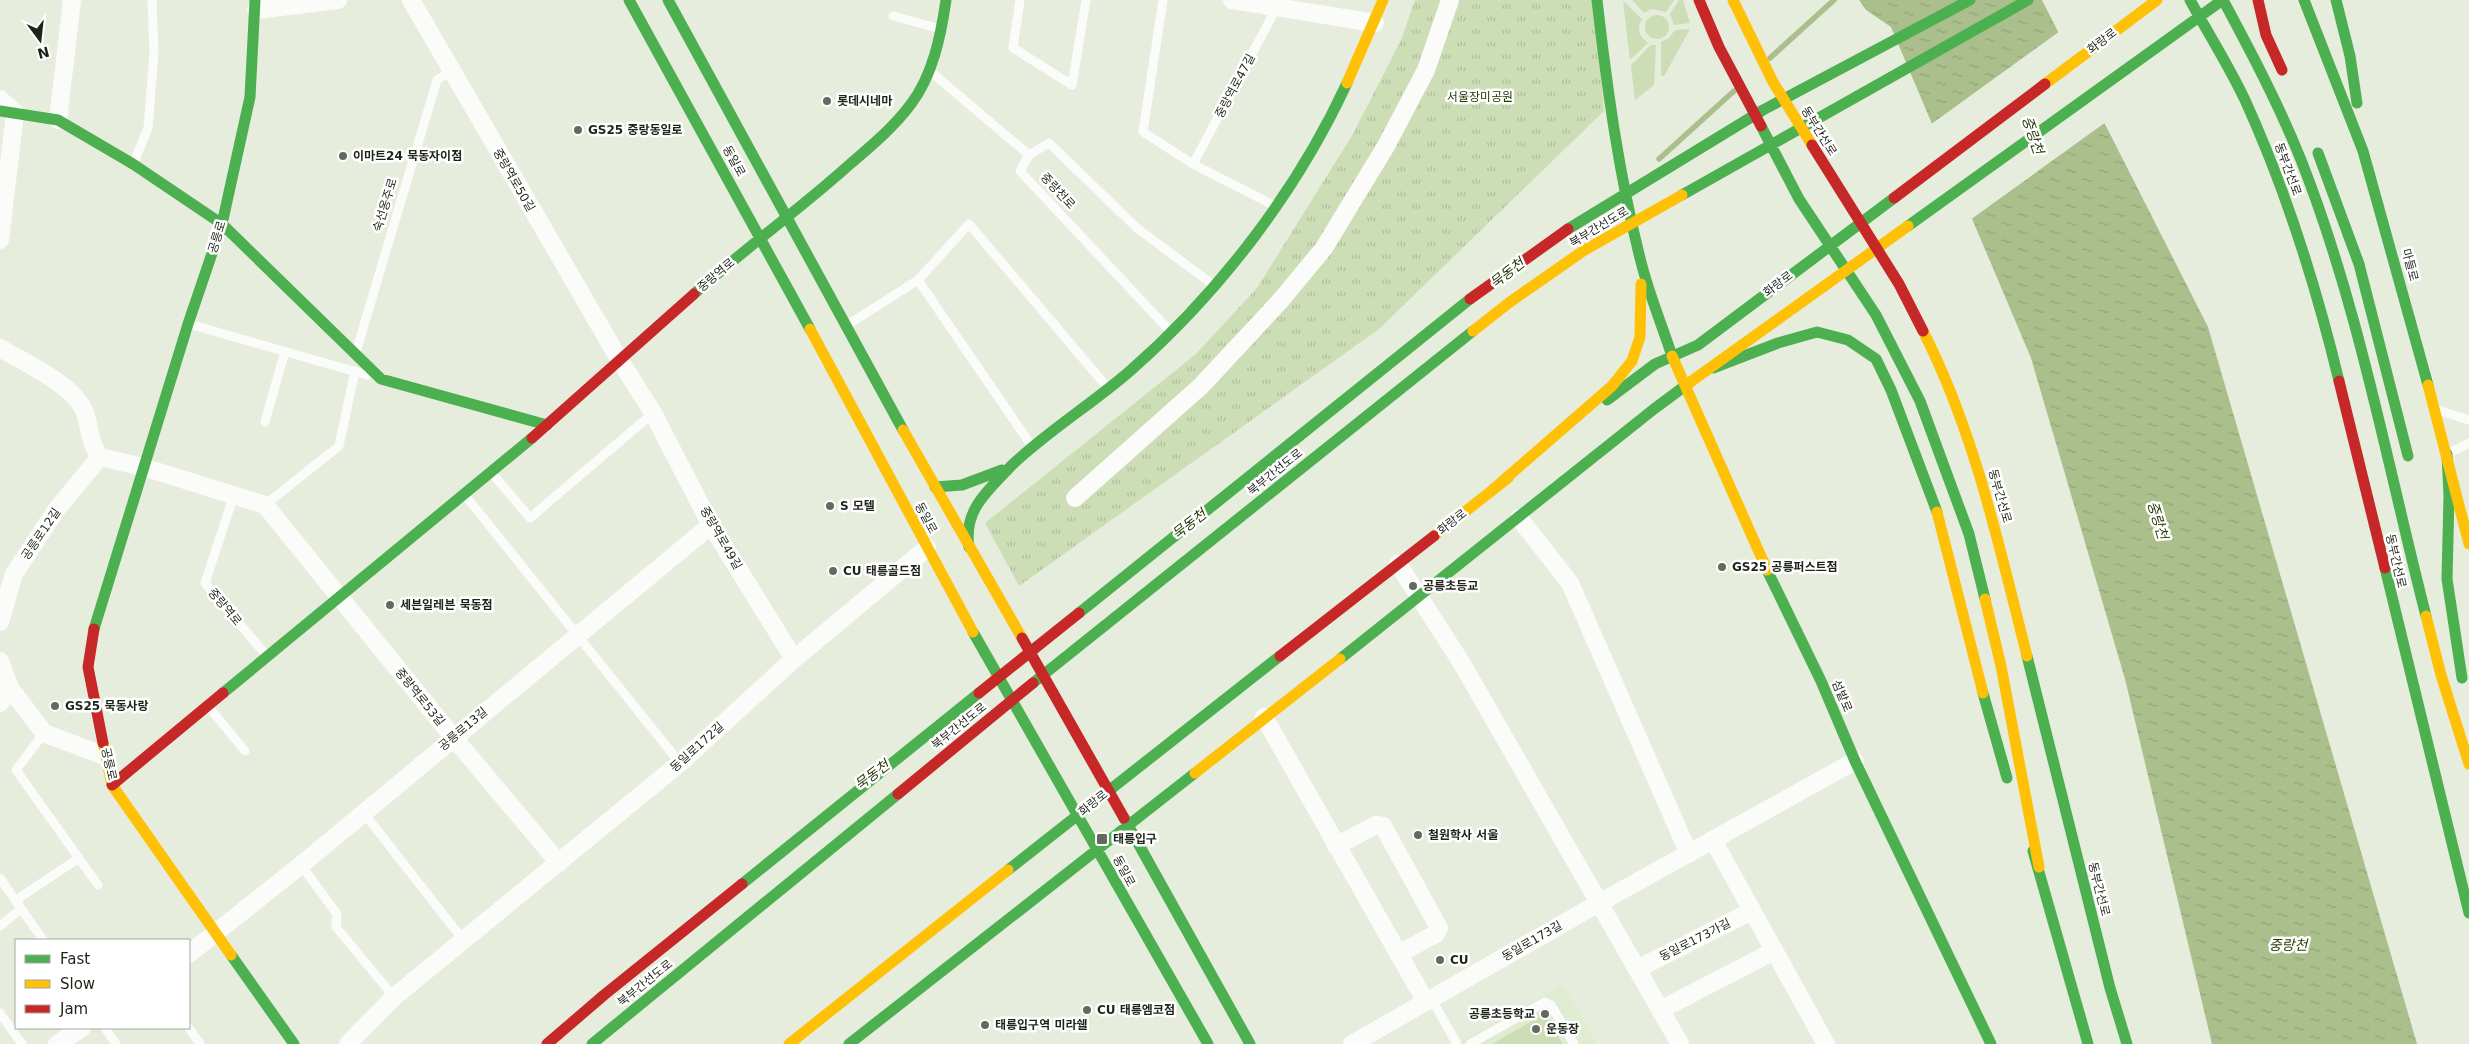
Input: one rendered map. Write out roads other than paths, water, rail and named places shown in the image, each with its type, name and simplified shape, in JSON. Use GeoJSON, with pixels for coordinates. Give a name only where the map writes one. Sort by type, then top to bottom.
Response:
{"type":"FeatureCollection","features":[{"type":"Feature","properties":{"kind":"main road","name":"동일로"},"geometry":{"type":"LineString","coordinates":[[629,0],[760,237],[966,620],[1208,1044]]}},
{"type":"Feature","properties":{"kind":"main road","name":"동일로"},"geometry":{"type":"LineString","coordinates":[[668,0],[935,487],[1250,1044]]}},
{"type":"Feature","properties":{"kind":"main road","name":"중랑역로"},"geometry":{"type":"LineString","coordinates":[[112,784],[340,598],[547,425],[619,359],[760,237],[852,164],[884,135],[912,104],[929,70],[942,29],[946,0]]}},
{"type":"Feature","properties":{"kind":"main road"},"geometry":{"type":"LineString","coordinates":[[969,547],[967,526],[971,515],[983,497],[1012,465],[1032,445],[1108,388],[1171,332],[1249,243],[1275,206],[1330,116],[1375,23],[1384,0]]}},
{"type":"Feature","properties":{"kind":"main road"},"geometry":{"type":"LineString","coordinates":[[1489,493],[1612,386],[1632,361],[1640,336],[1641,265],[1616,148],[1604,69],[1597,0]]}},
{"type":"Feature","properties":{"kind":"main road"},"geometry":{"type":"LineString","coordinates":[[1699,0],[1719,46],[1799,199],[1876,315],[1920,401],[1969,534],[2001,666],[2039,867]]}},
{"type":"Feature","properties":{"kind":"main road","name":"동부간선로"},"geometry":{"type":"LineString","coordinates":[[1733,0],[1773,82],[1899,284],[1930,345],[1955,404],[1993,521],[2110,988],[2127,1044]]}},
{"type":"Feature","properties":{"kind":"main road","name":"북부간선도로"},"geometry":{"type":"LineString","coordinates":[[547,1044],[612,989],[1485,287],[1571,226],[1763,110],[1970,0]]}},
{"type":"Feature","properties":{"kind":"main road","name":"북부간선도로"},"geometry":{"type":"LineString","coordinates":[[592,1044],[1015,698],[1510,302],[1583,251],[2028,0]]}},
{"type":"Feature","properties":{"kind":"main road","name":"화랑로"},"geometry":{"type":"LineString","coordinates":[[789,1044],[1108,791],[1650,368],[1698,344],[2157,0]]}},
{"type":"Feature","properties":{"kind":"main road","name":"동부간선로"},"geometry":{"type":"LineString","coordinates":[[2190,0],[2248,107],[2274,168],[2299,240],[2334,361],[2469,913]]}},
{"type":"Feature","properties":{"kind":"main road"},"geometry":{"type":"LineString","coordinates":[[849,1044],[1126,824],[1519,518],[1654,409],[1713,368],[1840,273],[2223,0],[2260,65],[2276,99],[2318,203],[2344,288],[2384,440],[2442,676],[2469,764]]}},
{"type":"Feature","properties":{"kind":"main road"},"geometry":{"type":"LineString","coordinates":[[2258,0],[2266,35],[2287,81]]}},
{"type":"Feature","properties":{"kind":"main road","name":"마들로"},"geometry":{"type":"LineString","coordinates":[[2304,0],[2363,151],[2384,221],[2447,454],[2469,544]]}},
{"type":"Feature","properties":{"kind":"main road"},"geometry":{"type":"LineString","coordinates":[[2336,0],[2350,56],[2363,151]]}},
{"type":"Feature","properties":{"kind":"main road","name":"공릉로"},"geometry":{"type":"LineString","coordinates":[[256,5],[250,97],[222,224],[188,324],[92,634],[88,667],[112,784],[294,1044]]}},
{"type":"Feature","properties":{"kind":"main road"},"geometry":{"type":"LineString","coordinates":[[5,115],[58,120],[133,164],[222,224],[382,379],[547,425]]}},
{"type":"Feature","properties":{"kind":"main road"},"geometry":{"type":"LineString","coordinates":[[705,137],[731,151],[734,121]]}},
{"type":"Feature","properties":{"kind":"main road"},"geometry":{"type":"LineString","coordinates":[[2315,144],[2344,218],[2393,393],[2410,467]]}},
{"type":"Feature","properties":{"kind":"main road","name":"섬밭로"},"geometry":{"type":"LineString","coordinates":[[1641,265],[1672,356],[1685,387],[1778,593],[1821,680],[1855,761],[1991,1044]]}},
{"type":"Feature","properties":{"kind":"main road"},"geometry":{"type":"LineString","coordinates":[[1713,368],[1778,343],[1817,332],[1848,340],[1876,359],[1891,390],[1934,502],[1997,748],[2039,867],[2088,1044]]}},
{"type":"Feature","properties":{"kind":"main road"},"geometry":{"type":"LineString","coordinates":[[2438,595],[2463,682],[2447,579],[2449,496],[2447,454]]}},
{"type":"Feature","properties":{"kind":"main road"},"geometry":{"type":"LineString","coordinates":[[935,487],[956,488],[974,483],[1012,465]]}},
{"type":"Feature","properties":{"kind":"street"},"geometry":{"type":"LineString","coordinates":[[58,120],[72,0]]}},
{"type":"Feature","properties":{"kind":"street"},"geometry":{"type":"LineString","coordinates":[[256,5],[338,0]]}},
{"type":"Feature","properties":{"kind":"street","name":"중랑역로50길"},"geometry":{"type":"LineString","coordinates":[[411,0],[619,359]]}},
{"type":"Feature","properties":{"kind":"street"},"geometry":{"type":"LineString","coordinates":[[1232,0],[1375,23]]}},
{"type":"Feature","properties":{"kind":"street"},"geometry":{"type":"LineString","coordinates":[[1075,498],[1201,386],[1281,300],[1324,248],[1386,146],[1426,70],[1450,0]]}},
{"type":"Feature","properties":{"kind":"street"},"geometry":{"type":"LineString","coordinates":[[0,99],[5,115],[0,240]]}},
{"type":"Feature","properties":{"kind":"street"},"geometry":{"type":"LineString","coordinates":[[0,348],[72,392],[85,412],[91,442],[100,457],[143,467],[265,505],[340,598]]}},
{"type":"Feature","properties":{"kind":"street","name":"중랑역로49길"},"geometry":{"type":"LineString","coordinates":[[619,359],[653,413],[711,525],[794,660]]}},
{"type":"Feature","properties":{"kind":"street","name":"공릉로12길"},"geometry":{"type":"LineString","coordinates":[[0,622],[14,574],[56,510],[100,457]]}},
{"type":"Feature","properties":{"kind":"street"},"geometry":{"type":"LineString","coordinates":[[1519,518],[1570,583],[1689,854]]}},
{"type":"Feature","properties":{"kind":"street","name":"공릉로13길"},"geometry":{"type":"LineString","coordinates":[[190,953],[301,865],[576,635],[711,525]]}},
{"type":"Feature","properties":{"kind":"street","name":"동일로172길"},"geometry":{"type":"LineString","coordinates":[[348,1044],[394,996],[680,763],[794,660],[927,548]]}},
{"type":"Feature","properties":{"kind":"street"},"geometry":{"type":"LineString","coordinates":[[1398,564],[1461,662],[1680,1044]]}},
{"type":"Feature","properties":{"kind":"street","name":"중랑역로53길"},"geometry":{"type":"LineString","coordinates":[[340,598],[559,863]]}},
{"type":"Feature","properties":{"kind":"street"},"geometry":{"type":"LineString","coordinates":[[0,661],[10,688],[44,733],[107,757]]}},
{"type":"Feature","properties":{"kind":"street"},"geometry":{"type":"LineString","coordinates":[[0,703],[10,688]]}},
{"type":"Feature","properties":{"kind":"street"},"geometry":{"type":"LineString","coordinates":[[1264,717],[1398,954],[1429,1000]]}},
{"type":"Feature","properties":{"kind":"street","name":"동일로173길"},"geometry":{"type":"LineString","coordinates":[[1352,1044],[1599,903],[1855,761]]}},
{"type":"Feature","properties":{"kind":"street"},"geometry":{"type":"LineString","coordinates":[[1336,846],[1376,825],[1383,826],[1439,928],[1436,934],[1398,954]]}},
{"type":"Feature","properties":{"kind":"street"},"geometry":{"type":"LineString","coordinates":[[1713,840],[1826,1044]]}},
{"type":"Feature","properties":{"kind":"street","name":"동일로173가길"},"geometry":{"type":"LineString","coordinates":[[1637,969],[1752,911]]}},
{"type":"Feature","properties":{"kind":"street"},"geometry":{"type":"LineString","coordinates":[[1660,1010],[1774,951]]}},
{"type":"Feature","properties":{"kind":"street"},"geometry":{"type":"LineString","coordinates":[[57,1044],[80,1029]]}},
{"type":"Feature","properties":{"kind":"lane"},"geometry":{"type":"LineString","coordinates":[[133,164],[148,128],[154,53],[152,0]]}},
{"type":"Feature","properties":{"kind":"lane"},"geometry":{"type":"LineString","coordinates":[[1020,0],[1013,48],[1072,85],[1086,0]]}},
{"type":"Feature","properties":{"kind":"lane"},"geometry":{"type":"LineString","coordinates":[[1163,0],[1143,132],[1193,164],[1275,206]]}},
{"type":"Feature","properties":{"kind":"lane","name":"중랑역로47길"},"geometry":{"type":"LineString","coordinates":[[1193,164],[1277,7]]}},
{"type":"Feature","properties":{"kind":"lane"},"geometry":{"type":"LineString","coordinates":[[893,16],[942,29]]}},
{"type":"Feature","properties":{"kind":"lane"},"geometry":{"type":"LineString","coordinates":[[929,70],[1029,155],[1049,143],[1138,229],[1214,285]]}},
{"type":"Feature","properties":{"kind":"lane","name":"숙선옹주로"},"geometry":{"type":"LineString","coordinates":[[355,353],[437,80],[451,71]]}},
{"type":"Feature","properties":{"kind":"lane","name":"중랑천로"},"geometry":{"type":"LineString","coordinates":[[1029,155],[1020,171],[1171,332]]}},
{"type":"Feature","properties":{"kind":"lane"},"geometry":{"type":"LineString","coordinates":[[846,326],[918,280],[969,224],[1108,388]]}},
{"type":"Feature","properties":{"kind":"lane"},"geometry":{"type":"LineString","coordinates":[[918,280],[1032,445]]}},
{"type":"Feature","properties":{"kind":"lane"},"geometry":{"type":"LineString","coordinates":[[188,324],[382,379]]}},
{"type":"Feature","properties":{"kind":"lane"},"geometry":{"type":"LineString","coordinates":[[265,422],[285,351]]}},
{"type":"Feature","properties":{"kind":"lane"},"geometry":{"type":"LineString","coordinates":[[265,505],[338,446],[354,371]]}},
{"type":"Feature","properties":{"kind":"lane"},"geometry":{"type":"LineString","coordinates":[[2434,408],[2469,420]]}},
{"type":"Feature","properties":{"kind":"lane"},"geometry":{"type":"LineString","coordinates":[[491,471],[530,518],[653,413]]}},
{"type":"Feature","properties":{"kind":"lane"},"geometry":{"type":"LineString","coordinates":[[2447,454],[2469,443]]}},
{"type":"Feature","properties":{"kind":"lane"},"geometry":{"type":"LineString","coordinates":[[464,494],[680,763]]}},
{"type":"Feature","properties":{"kind":"lane","name":"중랑역로"},"geometry":{"type":"LineString","coordinates":[[234,496],[205,583],[267,656]]}},
{"type":"Feature","properties":{"kind":"lane"},"geometry":{"type":"LineString","coordinates":[[207,706],[245,751]]}},
{"type":"Feature","properties":{"kind":"lane"},"geometry":{"type":"LineString","coordinates":[[44,733],[16,770],[98,885]]}},
{"type":"Feature","properties":{"kind":"lane"},"geometry":{"type":"LineString","coordinates":[[363,812],[464,940]]}},
{"type":"Feature","properties":{"kind":"lane"},"geometry":{"type":"LineString","coordinates":[[16,900],[79,858]]}},
{"type":"Feature","properties":{"kind":"lane"},"geometry":{"type":"LineString","coordinates":[[301,865],[337,914],[336,927],[394,996]]}},
{"type":"Feature","properties":{"kind":"lane"},"geometry":{"type":"LineString","coordinates":[[0,878],[42,939]]}},
{"type":"Feature","properties":{"kind":"lane"},"geometry":{"type":"LineString","coordinates":[[0,926],[21,909]]}},
{"type":"Feature","properties":{"kind":"lane"},"geometry":{"type":"LineString","coordinates":[[1429,1000],[1457,1044]]}},
{"type":"Feature","properties":{"kind":"lane"},"geometry":{"type":"LineString","coordinates":[[1470,1044],[1546,1002],[1551,1005],[1574,1044]]}},
{"type":"Feature","properties":{"kind":"lane"},"geometry":{"type":"LineString","coordinates":[[0,1013],[22,1044]]}},
{"type":"Feature","properties":{"kind":"lane"},"geometry":{"type":"LineString","coordinates":[[106,1029],[116,1044]]}},
{"type":"Feature","properties":{"kind":"lane"},"geometry":{"type":"LineString","coordinates":[[190,1029],[200,1044]]}},
{"type":"Feature","properties":{"kind":"water","name":"중랑천"},"geometry":{"type":"Polygon","coordinates":[[[1859,0],[2042,0],[2208,327],[2417,1044],[2212,1044],[2125,679],[2031,358],[1891,27],[1866,10],[1859,0]]]}},
{"type":"Feature","properties":{"kind":"waterway","name":"묵동천"},"geometry":{"type":"LineString","coordinates":[[1770,58],[1834,0]]}},
{"type":"Feature","properties":{"kind":"waterway","name":"묵동천"},"geometry":{"type":"LineString","coordinates":[[1659,159],[1734,91]]}},
{"type":"Feature","properties":{"kind":"place","name":"롯데시네마"},"geometry":{"type":"Point","coordinates":[827,101]}},
{"type":"Feature","properties":{"kind":"place","name":"GS25 중랑동일로"},"geometry":{"type":"Point","coordinates":[578,130]}},
{"type":"Feature","properties":{"kind":"place","name":"이마트24 묵동자이점"},"geometry":{"type":"Point","coordinates":[343,156]}},
{"type":"Feature","properties":{"kind":"place","name":"S 모텔"},"geometry":{"type":"Point","coordinates":[830,506]}},
{"type":"Feature","properties":{"kind":"place","name":"GS25 공릉퍼스트점"},"geometry":{"type":"Point","coordinates":[1722,567]}},
{"type":"Feature","properties":{"kind":"place","name":"CU 태릉골드점"},"geometry":{"type":"Point","coordinates":[833,571]}},
{"type":"Feature","properties":{"kind":"place","name":"공릉초등교"},"geometry":{"type":"Point","coordinates":[1413,586]}},
{"type":"Feature","properties":{"kind":"place","name":"세븐일레븐 묵동점"},"geometry":{"type":"Point","coordinates":[390,605]}},
{"type":"Feature","properties":{"kind":"place","name":"GS25 묵동사랑"},"geometry":{"type":"Point","coordinates":[55,706]}},
{"type":"Feature","properties":{"kind":"place","name":"철원학사 서울"},"geometry":{"type":"Point","coordinates":[1418,835]}},
{"type":"Feature","properties":{"kind":"place","name":"태릉입구"},"geometry":{"type":"Point","coordinates":[1102,839]}},
{"type":"Feature","properties":{"kind":"place","name":"CU"},"geometry":{"type":"Point","coordinates":[1440,960]}},
{"type":"Feature","properties":{"kind":"place","name":"CU 태릉엠코점"},"geometry":{"type":"Point","coordinates":[1087,1010]}},
{"type":"Feature","properties":{"kind":"place","name":"공릉초등학교"},"geometry":{"type":"Point","coordinates":[1545,1014]}},
{"type":"Feature","properties":{"kind":"place","name":"태릉입구역 미라쉘"},"geometry":{"type":"Point","coordinates":[985,1025]}},
{"type":"Feature","properties":{"kind":"place","name":"운동장"},"geometry":{"type":"Point","coordinates":[1536,1029]}},
{"type":"Feature","properties":{"kind":"park label","name":"서울장미공원"},"geometry":{"type":"Point","coordinates":[1480,97]}}]}
